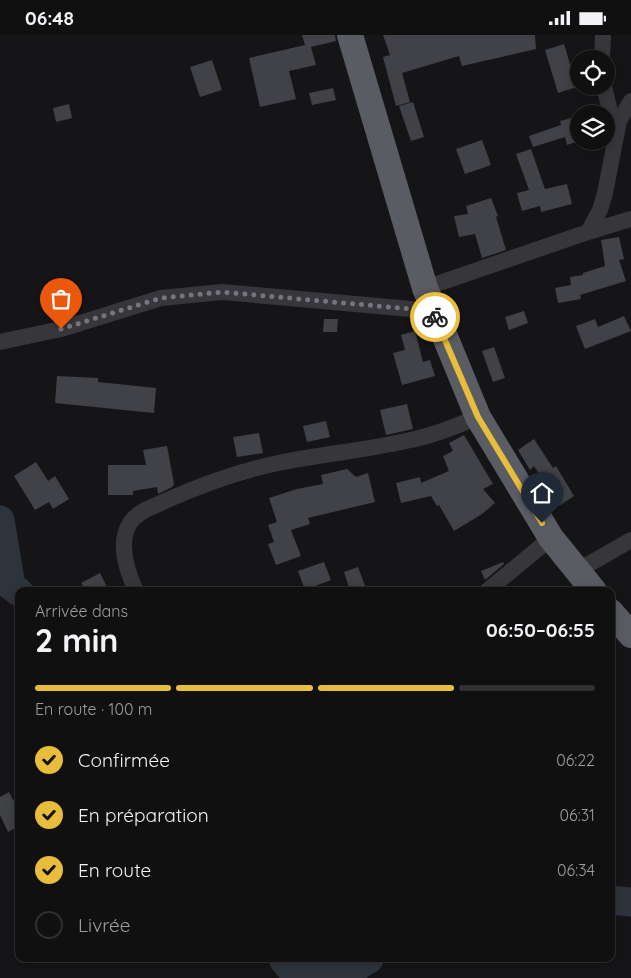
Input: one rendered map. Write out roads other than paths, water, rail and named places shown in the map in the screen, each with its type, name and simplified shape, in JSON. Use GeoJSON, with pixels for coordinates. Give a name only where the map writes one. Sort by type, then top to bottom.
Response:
{"type":"FeatureCollection","features":[{"type":"Feature","properties":{"kind":"highway"},"geometry":{"type":"LineString","coordinates":[[350,35],[429,299],[478,417],[551,538],[591,587]]}},
{"type":"Feature","properties":{"kind":"highway"},"geometry":{"type":"LineString","coordinates":[[615,616],[631,635]]}},
{"type":"Feature","properties":{"kind":"street"},"geometry":{"type":"LineString","coordinates":[[602,50],[603,35]]}},
{"type":"Feature","properties":{"kind":"street"},"geometry":{"type":"LineString","coordinates":[[615,133],[619,121],[631,101]]}},
{"type":"Feature","properties":{"kind":"street"},"geometry":{"type":"LineString","coordinates":[[588,232],[595,221],[605,193],[612,150]]}},
{"type":"Feature","properties":{"kind":"street"},"geometry":{"type":"LineString","coordinates":[[0,342],[61,329],[161,298],[222,292],[429,299],[588,232],[631,219]]}},
{"type":"Feature","properties":{"kind":"street"},"geometry":{"type":"LineString","coordinates":[[134,587],[130,578],[123,547],[126,531],[131,521],[142,512],[195,488],[244,471],[282,462],[404,442],[441,433],[478,417]]}},
{"type":"Feature","properties":{"kind":"street"},"geometry":{"type":"LineString","coordinates":[[492,587],[551,538]]}},
{"type":"Feature","properties":{"kind":"street"},"geometry":{"type":"LineString","coordinates":[[577,571],[631,540]]}},
{"type":"Feature","properties":{"kind":"waterway"},"geometry":{"type":"LineString","coordinates":[[0,520],[11,586],[15,589]]}},
{"type":"Feature","properties":{"kind":"waterway"},"geometry":{"type":"LineString","coordinates":[[615,900],[631,902]]}},
{"type":"Feature","properties":{"kind":"waterway"},"geometry":{"type":"LineString","coordinates":[[285,962],[295,974],[344,974],[364,962]]}}]}
